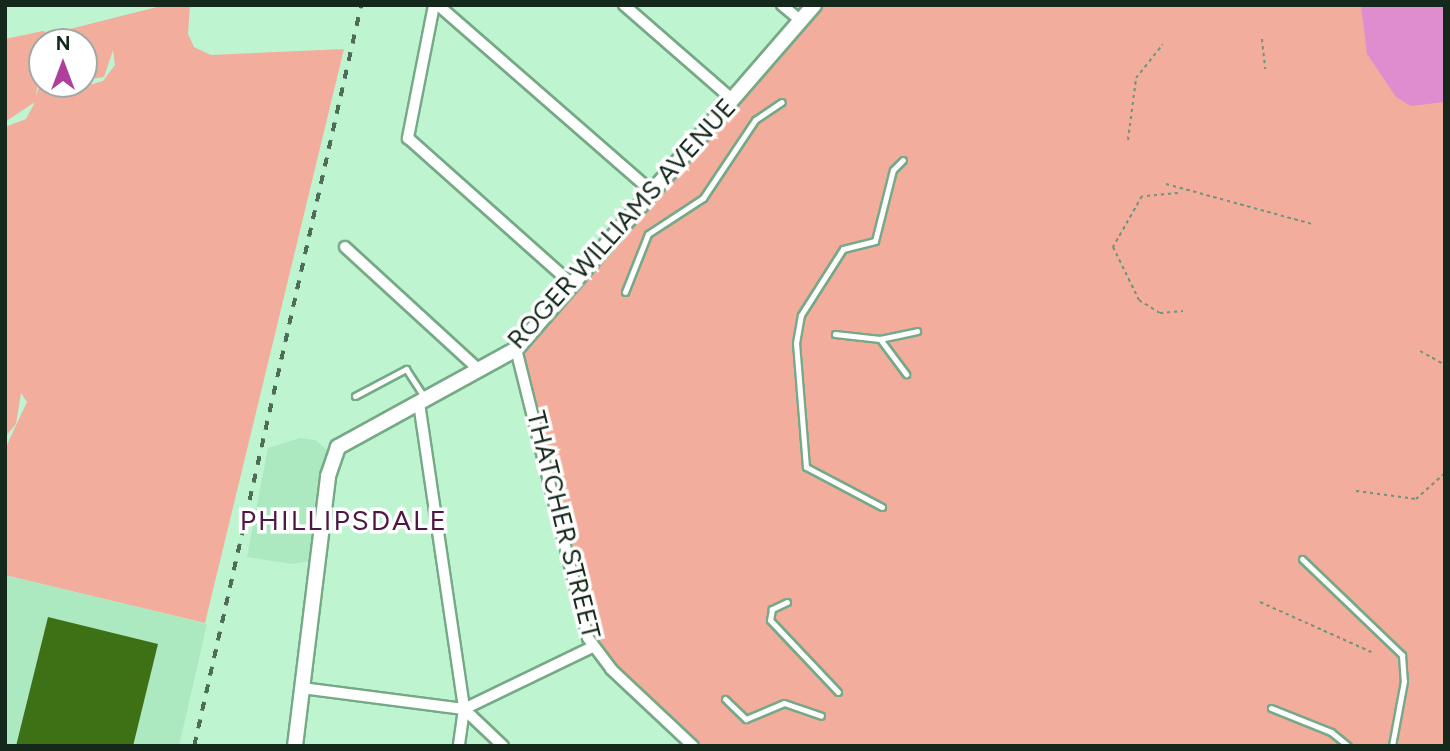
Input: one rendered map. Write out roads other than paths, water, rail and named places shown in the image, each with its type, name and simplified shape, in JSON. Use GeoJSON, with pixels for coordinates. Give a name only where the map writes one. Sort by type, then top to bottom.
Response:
{"type":"FeatureCollection","features":[{"type":"Feature","properties":{"kind":"main road","name":"ROGER WILLIAMS AVENUE"},"geometry":{"type":"LineString","coordinates":[[295,746],[333,454],[516,349],[814,5]]}},
{"type":"Feature","properties":{"kind":"street"},"geometry":{"type":"LineString","coordinates":[[571,283],[408,138],[436,5],[651,191]]}},
{"type":"Feature","properties":{"kind":"street"},"geometry":{"type":"LineString","coordinates":[[624,5],[733,100]]}},
{"type":"Feature","properties":{"kind":"street"},"geometry":{"type":"LineString","coordinates":[[782,5],[800,20]]}},
{"type":"Feature","properties":{"kind":"street"},"geometry":{"type":"LineString","coordinates":[[345,247],[480,370]]}},
{"type":"Feature","properties":{"kind":"street","name":"THATCHER STREET"},"geometry":{"type":"LineString","coordinates":[[516,349],[592,647],[693,746]]}},
{"type":"Feature","properties":{"kind":"street"},"geometry":{"type":"LineString","coordinates":[[423,401],[464,709],[460,746]]}},
{"type":"Feature","properties":{"kind":"street"},"geometry":{"type":"LineString","coordinates":[[302,688],[464,709],[592,647]]}},
{"type":"Feature","properties":{"kind":"street"},"geometry":{"type":"LineString","coordinates":[[464,709],[503,746]]}},
{"type":"Feature","properties":{"kind":"lane"},"geometry":{"type":"LineString","coordinates":[[625,292],[648,234],[702,198],[755,120],[782,102]]}},
{"type":"Feature","properties":{"kind":"lane"},"geometry":{"type":"LineString","coordinates":[[882,507],[806,467],[796,344],[801,315],[843,249],[876,241],[893,170],[903,160]]}},
{"type":"Feature","properties":{"kind":"lane"},"geometry":{"type":"LineString","coordinates":[[835,334],[880,339],[917,331]]}},
{"type":"Feature","properties":{"kind":"lane"},"geometry":{"type":"LineString","coordinates":[[880,339],[906,374]]}},
{"type":"Feature","properties":{"kind":"lane"},"geometry":{"type":"LineString","coordinates":[[355,396],[406,369],[423,401]]}},
{"type":"Feature","properties":{"kind":"lane"},"geometry":{"type":"LineString","coordinates":[[1302,559],[1402,655],[1404,681],[1392,746]]}},
{"type":"Feature","properties":{"kind":"lane"},"geometry":{"type":"LineString","coordinates":[[787,602],[772,609],[770,620],[838,692]]}},
{"type":"Feature","properties":{"kind":"lane"},"geometry":{"type":"LineString","coordinates":[[725,699],[746,719],[784,703],[821,716]]}},
{"type":"Feature","properties":{"kind":"lane"},"geometry":{"type":"LineString","coordinates":[[1270,708],[1298,717],[1348,746]]}},
{"type":"Feature","properties":{"kind":"railway"},"geometry":{"type":"LineString","coordinates":[[194,746],[361,5]]}},
{"type":"Feature","properties":{"kind":"district","name":"PHILLIPSDALE"},"geometry":{"type":"Point","coordinates":[344,520]}}]}
